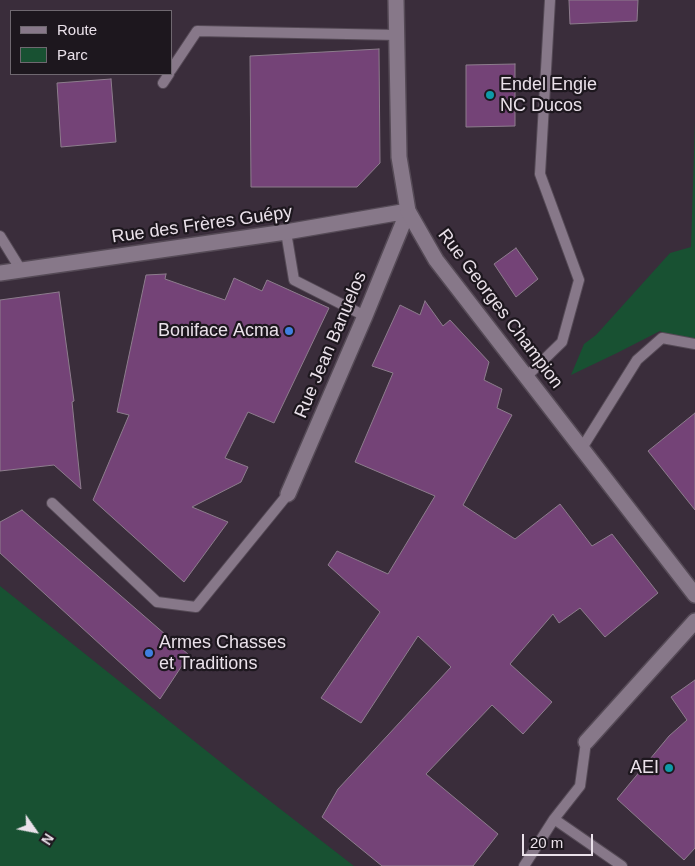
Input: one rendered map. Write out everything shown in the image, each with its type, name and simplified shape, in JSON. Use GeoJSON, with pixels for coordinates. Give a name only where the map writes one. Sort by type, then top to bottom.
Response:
{"type":"FeatureCollection","features":[{"type":"Feature","properties":{"kind":"street","name":"Rue Georges Champion"},"geometry":{"type":"LineString","coordinates":[[396,0],[399,158],[408,211],[436,260],[695,595]]}},
{"type":"Feature","properties":{"kind":"street","name":"Rue des Frères Guépy"},"geometry":{"type":"LineString","coordinates":[[0,273],[286,232],[408,211]]}},
{"type":"Feature","properties":{"kind":"street","name":"Rue Jean Banuelos"},"geometry":{"type":"LineString","coordinates":[[288,494],[408,211]]}},
{"type":"Feature","properties":{"kind":"street"},"geometry":{"type":"LineString","coordinates":[[586,742],[695,621]]}},
{"type":"Feature","properties":{"kind":"lane"},"geometry":{"type":"LineString","coordinates":[[526,376],[562,342],[579,280],[540,174],[550,0]]}},
{"type":"Feature","properties":{"kind":"lane"},"geometry":{"type":"LineString","coordinates":[[172,68],[197,31],[396,35]]}},
{"type":"Feature","properties":{"kind":"lane"},"geometry":{"type":"LineString","coordinates":[[163,83],[168,75]]}},
{"type":"Feature","properties":{"kind":"lane"},"geometry":{"type":"LineString","coordinates":[[286,232],[294,280],[365,316]]}},
{"type":"Feature","properties":{"kind":"lane"},"geometry":{"type":"LineString","coordinates":[[0,236],[21,270]]}},
{"type":"Feature","properties":{"kind":"lane"},"geometry":{"type":"LineString","coordinates":[[582,448],[637,360],[662,338],[695,344]]}},
{"type":"Feature","properties":{"kind":"lane"},"geometry":{"type":"LineString","coordinates":[[52,503],[157,602],[196,606],[288,494]]}},
{"type":"Feature","properties":{"kind":"lane"},"geometry":{"type":"LineString","coordinates":[[524,866],[554,819],[580,786],[586,742]]}},
{"type":"Feature","properties":{"kind":"lane"},"geometry":{"type":"LineString","coordinates":[[554,819],[622,866]]}},
{"type":"Feature","properties":{"kind":"green space"},"geometry":{"type":"Polygon","coordinates":[[[695,121],[695,350],[660,331],[571,375],[584,344],[596,335],[670,253],[691,247],[695,121]]]}},
{"type":"Feature","properties":{"kind":"green space"},"geometry":{"type":"Polygon","coordinates":[[[0,586],[248,784],[354,866],[0,866],[0,586]]]}},
{"type":"Feature","properties":{"kind":"building","name":"Endel Engie NC Ducos"},"geometry":{"type":"Polygon","coordinates":[[[569,0],[638,0],[637,21],[570,24],[569,0]]]}},
{"type":"Feature","properties":{"kind":"building"},"geometry":{"type":"Polygon","coordinates":[[[379,49],[380,163],[357,187],[251,187],[250,56],[379,49]]]}},
{"type":"Feature","properties":{"kind":"building","name":"Endel Engie NC Ducos"},"geometry":{"type":"Polygon","coordinates":[[[515,64],[515,126],[466,127],[466,65],[515,64]]]}},
{"type":"Feature","properties":{"kind":"building"},"geometry":{"type":"Polygon","coordinates":[[[111,79],[116,142],[61,147],[57,83],[111,79]]]}},
{"type":"Feature","properties":{"kind":"building"},"geometry":{"type":"Polygon","coordinates":[[[516,248],[538,279],[516,297],[494,264],[516,248]]]}},
{"type":"Feature","properties":{"kind":"building"},"geometry":{"type":"Polygon","coordinates":[[[166,274],[165,279],[225,300],[234,278],[262,291],[267,280],[329,308],[274,423],[248,412],[225,458],[248,467],[241,482],[192,507],[228,522],[184,582],[93,500],[129,415],[117,412],[146,275],[166,274]]]}},
{"type":"Feature","properties":{"kind":"building"},"geometry":{"type":"Polygon","coordinates":[[[59,292],[74,401],[72,402],[81,489],[54,465],[0,471],[0,300],[59,292]]]}},
{"type":"Feature","properties":{"kind":"building"},"geometry":{"type":"Polygon","coordinates":[[[425,301],[443,326],[450,320],[489,362],[484,380],[502,389],[497,408],[512,415],[463,505],[515,539],[560,504],[592,546],[612,534],[658,593],[605,637],[580,608],[559,623],[553,614],[510,664],[552,702],[523,734],[492,705],[426,774],[498,834],[473,866],[382,866],[322,817],[338,789],[451,667],[418,636],[361,723],[321,698],[380,612],[328,565],[337,551],[388,574],[435,496],[355,462],[393,373],[372,366],[400,305],[420,315],[425,301]]]}},
{"type":"Feature","properties":{"kind":"building"},"geometry":{"type":"Polygon","coordinates":[[[695,413],[695,510],[648,451],[695,413]]]}},
{"type":"Feature","properties":{"kind":"building"},"geometry":{"type":"Polygon","coordinates":[[[22,510],[189,655],[160,699],[0,553],[0,522],[22,510]]]}},
{"type":"Feature","properties":{"kind":"building","name":"AEI"},"geometry":{"type":"Polygon","coordinates":[[[695,680],[695,848],[684,860],[617,799],[669,736],[687,720],[671,697],[695,680]]]}},
{"type":"Feature","properties":{"kind":"place","name":"Endel Engie NC Ducos"},"geometry":{"type":"Point","coordinates":[490,95]}},
{"type":"Feature","properties":{"kind":"place","name":"Boniface Acma"},"geometry":{"type":"Point","coordinates":[289,331]}},
{"type":"Feature","properties":{"kind":"place","name":"Armes Chasses et Traditions"},"geometry":{"type":"Point","coordinates":[149,653]}},
{"type":"Feature","properties":{"kind":"place","name":"AEI"},"geometry":{"type":"Point","coordinates":[669,768]}}]}
